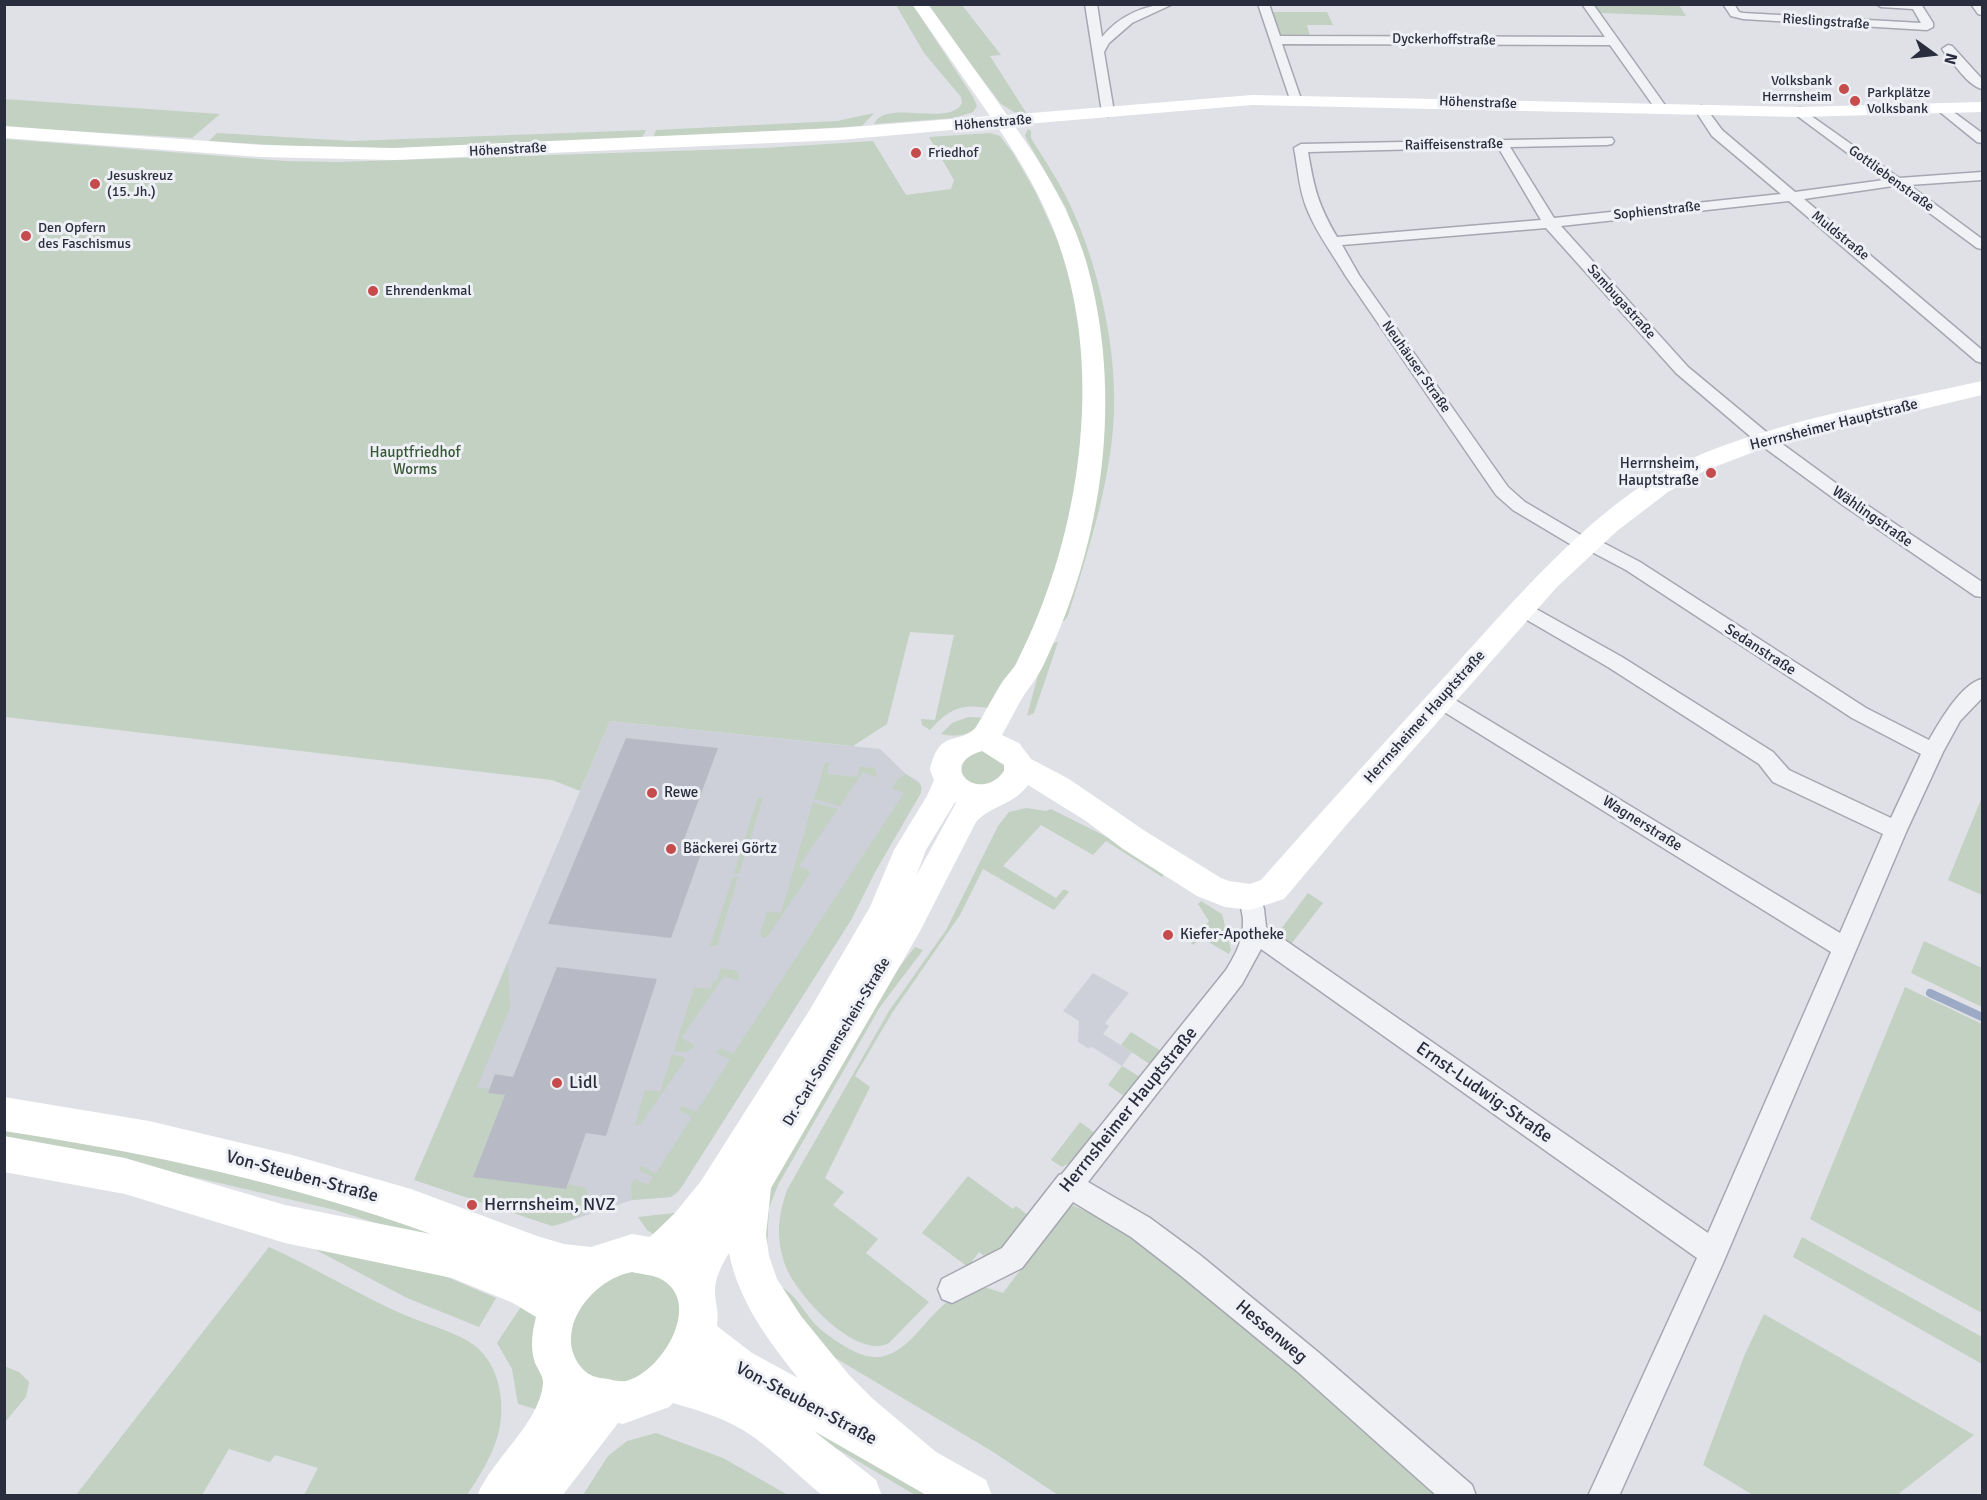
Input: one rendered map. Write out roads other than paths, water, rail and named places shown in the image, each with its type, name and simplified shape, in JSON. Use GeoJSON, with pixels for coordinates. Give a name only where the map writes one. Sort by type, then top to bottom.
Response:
{"type":"FeatureCollection","features":[{"type":"Feature","properties":{"kind":"street","name":"Dr.-Carl-Sonnenschein-Straße"},"geometry":{"type":"LineString","coordinates":[[695,1290],[704,1257],[754,1181],[902,932],[965,814],[1000,768],[1025,697],[1029,666],[1062,581],[1081,513],[1093,434],[1095,364],[1088,307],[1068,237],[1044,185],[920,4]]}},
{"type":"Feature","properties":{"kind":"street"},"geometry":{"type":"LineString","coordinates":[[1091,4],[1108,112]]}},
{"type":"Feature","properties":{"kind":"street"},"geometry":{"type":"LineString","coordinates":[[1099,51],[1105,39],[1119,26],[1168,4]]}},
{"type":"Feature","properties":{"kind":"street"},"geometry":{"type":"LineString","coordinates":[[1263,4],[1295,99]]}},
{"type":"Feature","properties":{"kind":"street"},"geometry":{"type":"LineString","coordinates":[[1587,4],[1661,108]]}},
{"type":"Feature","properties":{"kind":"street","name":"Rieslingstraße"},"geometry":{"type":"LineString","coordinates":[[1728,4],[1737,15],[1747,17],[1921,28],[1928,25],[1915,5]]}},
{"type":"Feature","properties":{"kind":"street"},"geometry":{"type":"LineString","coordinates":[[1881,4],[1915,5]]}},
{"type":"Feature","properties":{"kind":"street"},"geometry":{"type":"LineString","coordinates":[[1976,4],[1983,12]]}},
{"type":"Feature","properties":{"kind":"street","name":"Dyckerhoffstraße"},"geometry":{"type":"LineString","coordinates":[[1275,40],[1613,41]]}},
{"type":"Feature","properties":{"kind":"street"},"geometry":{"type":"LineString","coordinates":[[1948,49],[1967,72],[1983,85]]}},
{"type":"Feature","properties":{"kind":"street","name":"Höhenstraße"},"geometry":{"type":"LineString","coordinates":[[4,132],[261,151],[394,154],[763,138],[1003,122],[1202,103],[1295,99],[1800,112],[1983,107]]}},
{"type":"Feature","properties":{"kind":"street"},"geometry":{"type":"LineString","coordinates":[[1944,109],[1983,139]]}},
{"type":"Feature","properties":{"kind":"street","name":"Muldstraße"},"geometry":{"type":"LineString","coordinates":[[1701,110],[1718,133],[1983,358]]}},
{"type":"Feature","properties":{"kind":"street","name":"Gottliebenstraße"},"geometry":{"type":"LineString","coordinates":[[1800,112],[1983,245]]}},
{"type":"Feature","properties":{"kind":"street","name":"Raiffeisenstraße"},"geometry":{"type":"LineString","coordinates":[[1301,148],[1607,141]]}},
{"type":"Feature","properties":{"kind":"street","name":"Sambugastraße"},"geometry":{"type":"LineString","coordinates":[[1502,144],[1550,223],[1682,370],[1764,439]]}},
{"type":"Feature","properties":{"kind":"street","name":"Neuhäuser Straße"},"geometry":{"type":"LineString","coordinates":[[1301,148],[1311,201],[1332,242],[1352,275],[1507,496],[1518,506],[1588,544]]}},
{"type":"Feature","properties":{"kind":"street","name":"Sophienstraße"},"geometry":{"type":"LineString","coordinates":[[1332,242],[1550,223],[1792,197],[1896,182],[1983,176]]}},
{"type":"Feature","properties":{"kind":"street","name":"Herrnsheimer Hauptstraße"},"geometry":{"type":"LineString","coordinates":[[1250,897],[1272,890],[1522,608],[1588,544],[1632,506],[1668,481],[1695,466],[1764,439],[1983,388]]}},
{"type":"Feature","properties":{"kind":"street","name":"Wählingstraße"},"geometry":{"type":"LineString","coordinates":[[1764,439],[1846,499],[1983,591]]}},
{"type":"Feature","properties":{"kind":"street","name":"Sedanstraße"},"geometry":{"type":"LineString","coordinates":[[1588,544],[1633,566],[1859,713],[1933,751]]}},
{"type":"Feature","properties":{"kind":"street"},"geometry":{"type":"LineString","coordinates":[[1522,608],[1622,664],[1766,758],[1781,776],[1896,830]]}},
{"type":"Feature","properties":{"kind":"street"},"geometry":{"type":"LineString","coordinates":[[1603,1496],[1713,1253],[1896,830],[1933,751],[1953,717],[1983,686]]}},
{"type":"Feature","properties":{"kind":"street","name":"Wagnerstraße"},"geometry":{"type":"LineString","coordinates":[[1440,700],[1845,948]]}},
{"type":"Feature","properties":{"kind":"street"},"geometry":{"type":"LineString","coordinates":[[1000,768],[970,796],[958,791],[948,782],[944,770],[946,758],[967,742],[1047,800],[1090,823],[1134,840],[1209,887],[1225,894],[1250,897],[1255,913],[1256,932]]}},
{"type":"Feature","properties":{"kind":"street","name":"Dr.-Carl-Sonnenschein-Straße"},"geometry":{"type":"LineString","coordinates":[[659,1255],[681,1236],[698,1216],[741,1153],[870,940],[891,899],[911,848],[934,812],[948,782]]}},
{"type":"Feature","properties":{"kind":"street","name":"Herrnsheimer Hauptstraße"},"geometry":{"type":"LineString","coordinates":[[952,1289],[1012,1258],[1068,1184],[1234,977],[1249,953],[1256,932]]}},
{"type":"Feature","properties":{"kind":"street","name":"Ernst-Ludwig-Straße"},"geometry":{"type":"LineString","coordinates":[[1256,932],[1713,1253]]}},
{"type":"Feature","properties":{"kind":"street","name":"Von-Steuben-Straße"},"geometry":{"type":"LineString","coordinates":[[4,1114],[146,1139],[273,1167],[423,1211],[561,1264],[592,1267]]}},
{"type":"Feature","properties":{"kind":"street"},"geometry":{"type":"LineString","coordinates":[[4,1154],[125,1176],[285,1224],[452,1258],[527,1288],[558,1310]]}},
{"type":"Feature","properties":{"kind":"street","name":"Von-Steuben-Straße"},"geometry":{"type":"LineString","coordinates":[[754,1181],[746,1218],[746,1240],[753,1275],[769,1306],[839,1396],[920,1465]]}},
{"type":"Feature","properties":{"kind":"street","name":"Hessenweg"},"geometry":{"type":"LineString","coordinates":[[1068,1184],[1085,1197],[1148,1232],[1220,1289],[1461,1496]]}},
{"type":"Feature","properties":{"kind":"street","name":"Von-Steuben-Straße"},"geometry":{"type":"LineString","coordinates":[[565,1380],[555,1363],[552,1342],[558,1310],[575,1282],[592,1267],[622,1254],[643,1252],[659,1255]]}},
{"type":"Feature","properties":{"kind":"street"},"geometry":{"type":"LineString","coordinates":[[565,1380],[579,1393],[608,1402],[639,1397],[668,1380],[684,1364],[697,1336],[700,1310],[695,1290],[679,1266],[659,1255]]}},
{"type":"Feature","properties":{"kind":"street","name":"Von-Steuben-Straße"},"geometry":{"type":"LineString","coordinates":[[697,1336],[709,1348],[738,1368],[920,1465],[970,1496]]}},
{"type":"Feature","properties":{"kind":"street"},"geometry":{"type":"LineString","coordinates":[[499,1496],[552,1421],[561,1400],[565,1380]]}},
{"type":"Feature","properties":{"kind":"street","name":"Von-Steuben-Straße"},"geometry":{"type":"LineString","coordinates":[[668,1380],[723,1397],[769,1422],[838,1482],[860,1496]]}},
{"type":"Feature","properties":{"kind":"street"},"geometry":{"type":"LineString","coordinates":[[534,1496],[581,1433],[608,1402]]}},
{"type":"Feature","properties":{"kind":"waterway"},"geometry":{"type":"LineString","coordinates":[[1930,993],[1982,1017]]}},
{"type":"Feature","properties":{"kind":"place","name":"Volksbank Herrnsheim"},"geometry":{"type":"Point","coordinates":[1844,89]}},
{"type":"Feature","properties":{"kind":"place","name":"Parkplätze Volksbank"},"geometry":{"type":"Point","coordinates":[1855,101]}},
{"type":"Feature","properties":{"kind":"place","name":"Friedhof"},"geometry":{"type":"Point","coordinates":[916,153]}},
{"type":"Feature","properties":{"kind":"place","name":"Jesuskreuz (15. Jh.)"},"geometry":{"type":"Point","coordinates":[95,184]}},
{"type":"Feature","properties":{"kind":"place","name":"Den Opfern des Faschismus"},"geometry":{"type":"Point","coordinates":[26,236]}},
{"type":"Feature","properties":{"kind":"place","name":"Ehrendenkmal"},"geometry":{"type":"Point","coordinates":[373,291]}},
{"type":"Feature","properties":{"kind":"place","name":"Herrnsheim, Hauptstraße"},"geometry":{"type":"Point","coordinates":[1711,473]}},
{"type":"Feature","properties":{"kind":"place","name":"Rewe"},"geometry":{"type":"Point","coordinates":[652,793]}},
{"type":"Feature","properties":{"kind":"place","name":"Bäckerei Görtz"},"geometry":{"type":"Point","coordinates":[671,849]}},
{"type":"Feature","properties":{"kind":"place","name":"Kiefer-Apotheke"},"geometry":{"type":"Point","coordinates":[1168,935]}},
{"type":"Feature","properties":{"kind":"place","name":"Lidl"},"geometry":{"type":"Point","coordinates":[557,1083]}},
{"type":"Feature","properties":{"kind":"place","name":"Herrnsheim, NVZ"},"geometry":{"type":"Point","coordinates":[472,1205]}},
{"type":"Feature","properties":{"kind":"park label","name":"Hauptfriedhof Worms"},"geometry":{"type":"Point","coordinates":[415,462]}}]}
